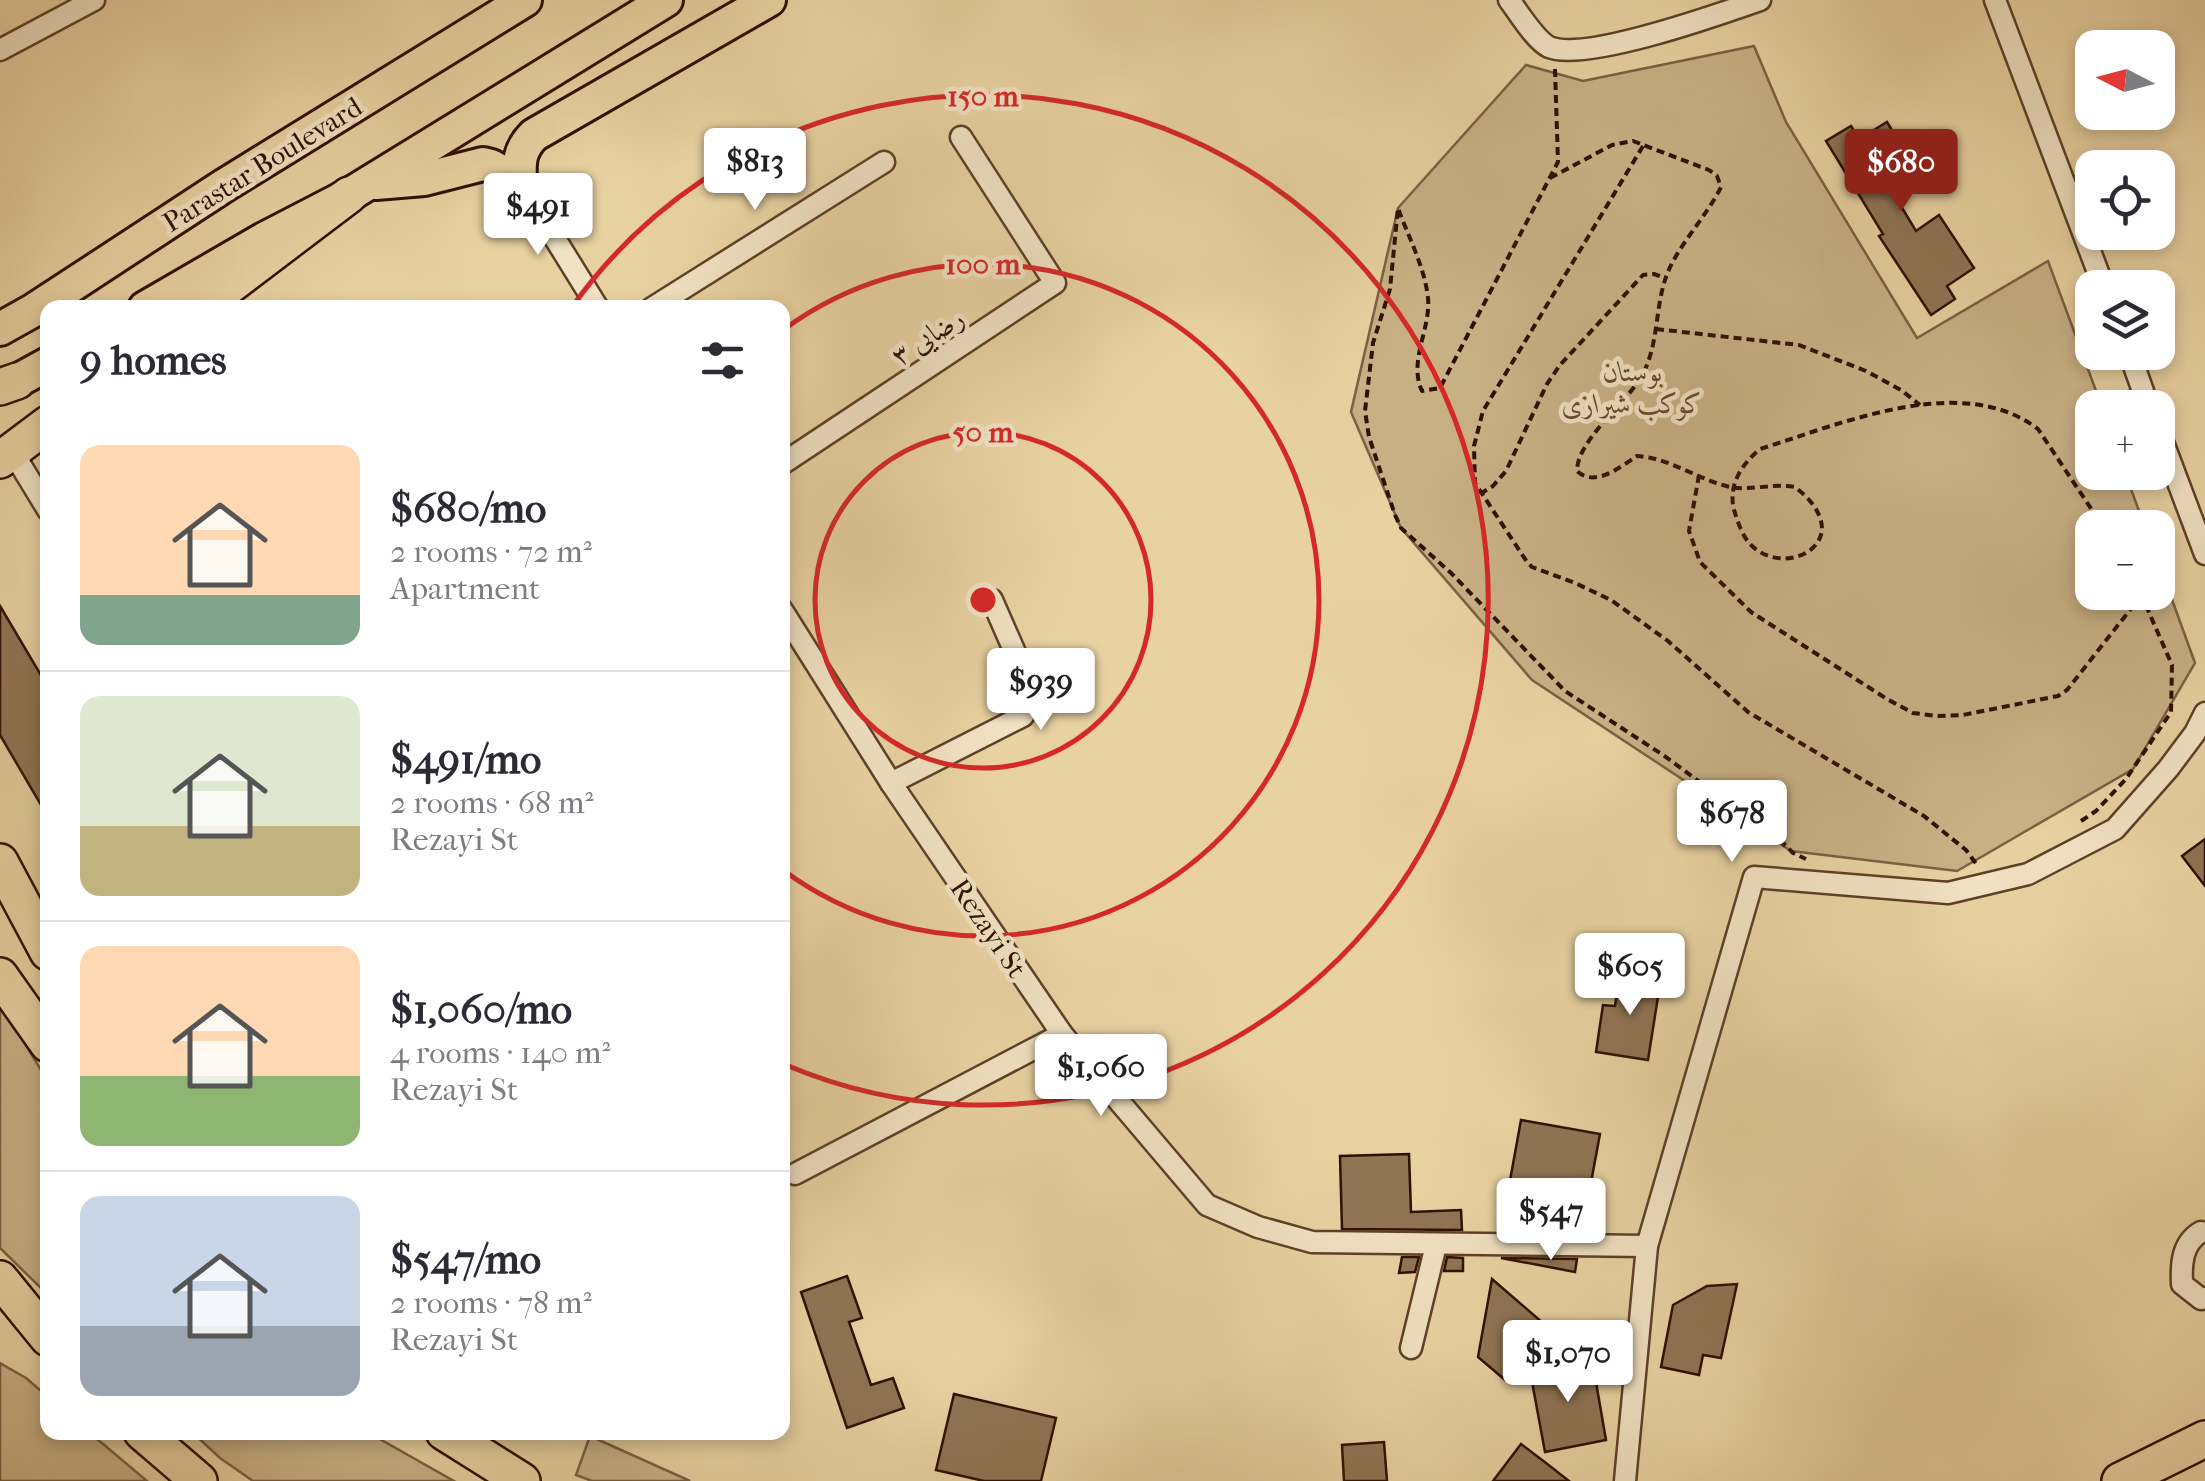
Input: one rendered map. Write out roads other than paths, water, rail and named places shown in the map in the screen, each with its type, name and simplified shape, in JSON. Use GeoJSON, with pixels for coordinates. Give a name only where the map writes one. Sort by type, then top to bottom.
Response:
{"type":"FeatureCollection","features":[{"type":"Feature","properties":{"kind":"highway"},"geometry":{"type":"LineString","coordinates":[[211,300],[358,189]]}},
{"type":"Feature","properties":{"kind":"highway"},"geometry":{"type":"LineString","coordinates":[[6,455],[40,430]]}},
{"type":"Feature","properties":{"kind":"highway"},"geometry":{"type":"LineString","coordinates":[[0,862],[40,937]]}},
{"type":"Feature","properties":{"kind":"highway"},"geometry":{"type":"LineString","coordinates":[[0,976],[40,1033]]}},
{"type":"Feature","properties":{"kind":"highway"},"geometry":{"type":"LineString","coordinates":[[0,1279],[40,1328]]}},
{"type":"Feature","properties":{"kind":"highway"},"geometry":{"type":"LineString","coordinates":[[0,1314],[40,1341]]}},
{"type":"Feature","properties":{"kind":"highway"},"geometry":{"type":"LineString","coordinates":[[2120,1481],[2205,1439]]}},
{"type":"Feature","properties":{"kind":"highway"},"geometry":{"type":"LineString","coordinates":[[151,1440],[199,1481]]}},
{"type":"Feature","properties":{"kind":"highway"},"geometry":{"type":"LineString","coordinates":[[457,1440],[522,1481]]}},
{"type":"Feature","properties":{"kind":"main road","name":"Parastar Boulevard"},"geometry":{"type":"LineString","coordinates":[[49,300],[225,185],[525,0]]}},
{"type":"Feature","properties":{"kind":"main road"},"geometry":{"type":"LineString","coordinates":[[520,182],[521,152],[534,135],[769,0]]}},
{"type":"Feature","properties":{"kind":"main road"},"geometry":{"type":"LineString","coordinates":[[159,300],[358,189],[654,4]]}},
{"type":"Feature","properties":{"kind":"main road"},"geometry":{"type":"LineString","coordinates":[[358,189],[424,179],[483,164],[520,182]]}},
{"type":"Feature","properties":{"kind":"main road","name":"Parastar Boulevard"},"geometry":{"type":"LineString","coordinates":[[0,328],[40,306]]}},
{"type":"Feature","properties":{"kind":"street"},"geometry":{"type":"LineString","coordinates":[[0,50],[94,0]]}},
{"type":"Feature","properties":{"kind":"street"},"geometry":{"type":"LineString","coordinates":[[1508,0],[1543,43],[1554,49],[1632,40],[1760,0]]}},
{"type":"Feature","properties":{"kind":"street"},"geometry":{"type":"LineString","coordinates":[[1995,0],[2097,270]]}},
{"type":"Feature","properties":{"kind":"street","name":"رضایی ۳"},"geometry":{"type":"LineString","coordinates":[[790,459],[1055,284],[960,136]]}},
{"type":"Feature","properties":{"kind":"street"},"geometry":{"type":"LineString","coordinates":[[665,300],[884,162]]}},
{"type":"Feature","properties":{"kind":"street"},"geometry":{"type":"LineString","coordinates":[[520,182],[593,300]]}},
{"type":"Feature","properties":{"kind":"street"},"geometry":{"type":"LineString","coordinates":[[6,455],[40,500]]}},
{"type":"Feature","properties":{"kind":"street"},"geometry":{"type":"LineString","coordinates":[[2175,474],[2205,554]]}},
{"type":"Feature","properties":{"kind":"street"},"geometry":{"type":"LineString","coordinates":[[891,783],[1023,716],[1030,703],[1031,689],[992,600]]}},
{"type":"Feature","properties":{"kind":"street","name":"Rezayi St"},"geometry":{"type":"LineString","coordinates":[[790,623],[891,783],[1062,1034],[1207,1205],[1258,1227],[1312,1242],[1646,1246]]}},
{"type":"Feature","properties":{"kind":"street"},"geometry":{"type":"LineString","coordinates":[[1625,1481],[1646,1246],[1754,877],[1948,893],[2028,874],[2115,828],[2168,768],[2205,713]]}},
{"type":"Feature","properties":{"kind":"street"},"geometry":{"type":"LineString","coordinates":[[795,1174],[1062,1034]]}},
{"type":"Feature","properties":{"kind":"street"},"geometry":{"type":"LineString","coordinates":[[2201,1232],[2191,1238],[2180,1262],[2182,1284],[2205,1298]]}},
{"type":"Feature","properties":{"kind":"street"},"geometry":{"type":"LineString","coordinates":[[1411,1348],[1436,1245]]}},
{"type":"Feature","properties":{"kind":"park label","name":"بوستان کوکب شیرازی"},"geometry":{"type":"Point","coordinates":[1633,387]}}]}
